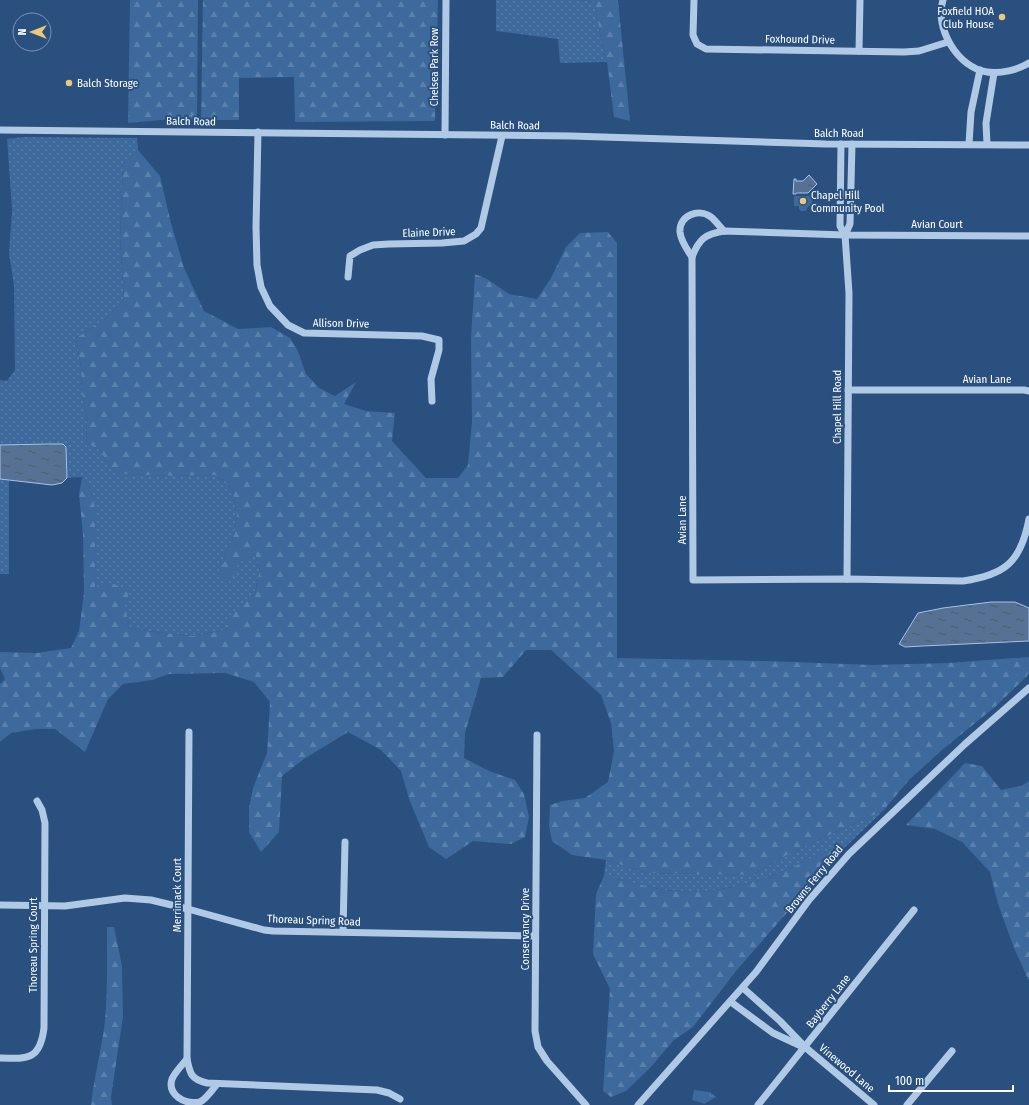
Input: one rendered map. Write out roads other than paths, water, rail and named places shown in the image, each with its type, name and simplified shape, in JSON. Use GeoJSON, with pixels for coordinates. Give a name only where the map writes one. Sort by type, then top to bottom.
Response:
{"type":"FeatureCollection","features":[{"type":"Feature","properties":{"kind":"street","name":"Chelsea Park Row"},"geometry":{"type":"LineString","coordinates":[[445,135],[446,0]]}},
{"type":"Feature","properties":{"kind":"street","name":"Foxhound Drive"},"geometry":{"type":"LineString","coordinates":[[694,0],[694,35],[697,44],[706,49],[919,51],[948,42]]}},
{"type":"Feature","properties":{"kind":"street"},"geometry":{"type":"LineString","coordinates":[[859,51],[860,0]]}},
{"type":"Feature","properties":{"kind":"street"},"geometry":{"type":"LineString","coordinates":[[943,0],[941,15],[944,32],[948,42],[959,57],[980,70],[994,72],[1012,70],[1029,63]]}},
{"type":"Feature","properties":{"kind":"street"},"geometry":{"type":"LineString","coordinates":[[969,144],[971,112],[980,70]]}},
{"type":"Feature","properties":{"kind":"street"},"geometry":{"type":"LineString","coordinates":[[986,144],[986,123],[994,72]]}},
{"type":"Feature","properties":{"kind":"street","name":"Balch Road"},"geometry":{"type":"LineString","coordinates":[[0,130],[603,137],[841,144],[1029,145]]}},
{"type":"Feature","properties":{"kind":"street","name":"Allison Drive"},"geometry":{"type":"LineString","coordinates":[[258,132],[256,227],[257,265],[261,287],[270,306],[288,325],[304,333],[422,336],[439,340],[431,378],[432,401]]}},
{"type":"Feature","properties":{"kind":"street","name":"Elaine Drive"},"geometry":{"type":"LineString","coordinates":[[348,277],[350,256],[360,250],[374,245],[449,243],[464,241],[476,234],[481,228],[502,136]]}},
{"type":"Feature","properties":{"kind":"street","name":"Chapel Hill Road"},"geometry":{"type":"LineString","coordinates":[[841,144],[840,226],[845,235],[849,293],[847,579]]}},
{"type":"Feature","properties":{"kind":"street","name":"Chapel Hill Road"},"geometry":{"type":"LineString","coordinates":[[845,235],[850,224],[852,144]]}},
{"type":"Feature","properties":{"kind":"street"},"geometry":{"type":"LineString","coordinates":[[692,257],[682,243],[680,231],[682,221],[691,213],[701,212],[711,218],[724,232]]}},
{"type":"Feature","properties":{"kind":"street","name":"Avian Lane"},"geometry":{"type":"LineString","coordinates":[[845,235],[724,232],[712,233],[703,238],[697,245],[692,257],[693,580],[847,579],[963,581],[993,575],[1004,568],[1019,553],[1026,536],[1029,519]]}},
{"type":"Feature","properties":{"kind":"street","name":"Avian Court"},"geometry":{"type":"LineString","coordinates":[[845,235],[1029,236]]}},
{"type":"Feature","properties":{"kind":"street","name":"Avian Lane"},"geometry":{"type":"LineString","coordinates":[[848,390],[1029,391]]}},
{"type":"Feature","properties":{"kind":"street","name":"Browns Ferry Road"},"geometry":{"type":"LineString","coordinates":[[638,1105],[743,988],[809,900],[849,854],[965,744],[1029,688]]}},
{"type":"Feature","properties":{"kind":"street","name":"Merrimack Court"},"geometry":{"type":"LineString","coordinates":[[190,732],[187,1058],[190,1073],[197,1081],[207,1084],[377,1090],[389,1093],[400,1099]]}},
{"type":"Feature","properties":{"kind":"street","name":"Conservancy Drive"},"geometry":{"type":"LineString","coordinates":[[537,735],[535,1031],[538,1047],[547,1061],[586,1105]]}},
{"type":"Feature","properties":{"kind":"street","name":"Thoreau Spring Court"},"geometry":{"type":"LineString","coordinates":[[0,1058],[22,1058],[30,1056],[38,1051],[42,1041],[44,1028],[45,824],[42,810],[37,801]]}},
{"type":"Feature","properties":{"kind":"street"},"geometry":{"type":"LineString","coordinates":[[343,932],[345,842]]}},
{"type":"Feature","properties":{"kind":"street","name":"Thoreau Spring Road"},"geometry":{"type":"LineString","coordinates":[[0,906],[66,906],[125,898],[151,900],[188,908],[264,930],[536,936]]}},
{"type":"Feature","properties":{"kind":"street","name":"Bayberry Lane"},"geometry":{"type":"LineString","coordinates":[[758,1105],[914,910]]}},
{"type":"Feature","properties":{"kind":"street","name":"Vinewood Lane"},"geometry":{"type":"LineString","coordinates":[[743,988],[780,1021],[805,1047],[874,1105]]}},
{"type":"Feature","properties":{"kind":"street","name":"Vinewood Lane"},"geometry":{"type":"LineString","coordinates":[[731,1002],[773,1033],[805,1047]]}},
{"type":"Feature","properties":{"kind":"street"},"geometry":{"type":"LineString","coordinates":[[907,1105],[952,1051]]}},
{"type":"Feature","properties":{"kind":"street"},"geometry":{"type":"LineString","coordinates":[[187,1058],[172,1078],[173,1093],[179,1099],[188,1103],[200,1102],[217,1084]]}},
{"type":"Feature","properties":{"kind":"water"},"geometry":{"type":"Polygon","coordinates":[[[809,175],[817,184],[808,193],[793,194],[794,179],[796,179],[796,181],[803,181],[809,175]]]}},
{"type":"Feature","properties":{"kind":"water"},"geometry":{"type":"Polygon","coordinates":[[[63,444],[66,447],[67,478],[62,483],[52,485],[0,479],[0,445],[63,444]]]}},
{"type":"Feature","properties":{"kind":"water"},"geometry":{"type":"Polygon","coordinates":[[[991,602],[1015,602],[1029,608],[1029,641],[905,647],[899,644],[918,613],[943,608],[991,602]]]}},
{"type":"Feature","properties":{"kind":"place","name":"Foxfield HOA Club House"},"geometry":{"type":"Point","coordinates":[1002,17]}},
{"type":"Feature","properties":{"kind":"place","name":"Balch Storage"},"geometry":{"type":"Point","coordinates":[69,83]}},
{"type":"Feature","properties":{"kind":"place","name":"Chapel Hill Community Pool"},"geometry":{"type":"Point","coordinates":[803,201]}}]}
